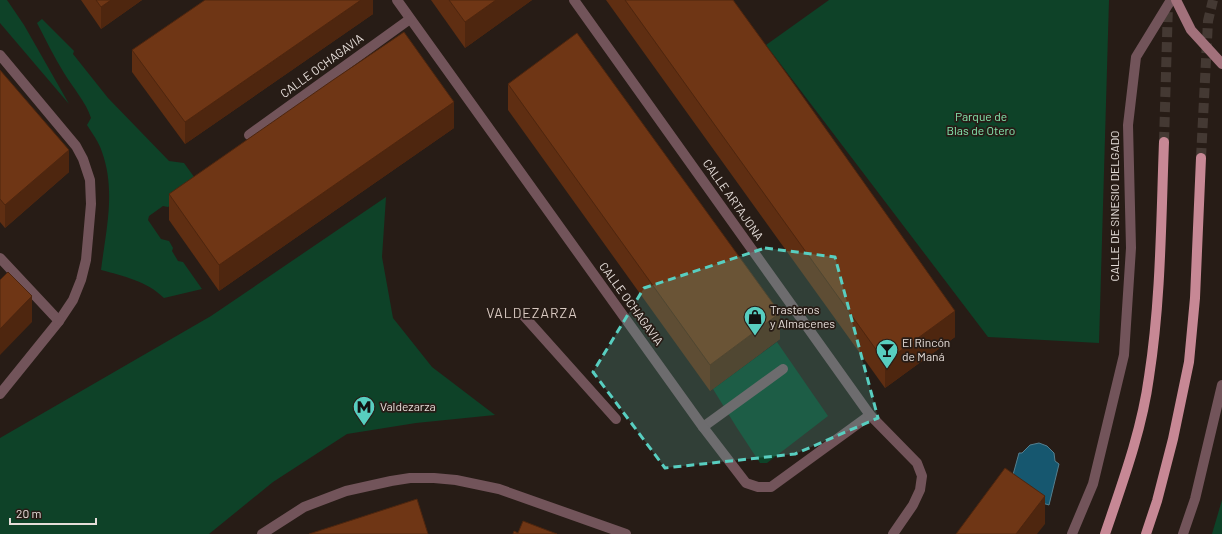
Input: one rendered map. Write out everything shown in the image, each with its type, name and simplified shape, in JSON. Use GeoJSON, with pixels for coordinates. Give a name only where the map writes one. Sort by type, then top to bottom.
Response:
{"type":"FeatureCollection","features":[{"type":"Feature","properties":{"kind":"main road"},"geometry":{"type":"LineString","coordinates":[[1105,534],[1138,429],[1149,378],[1156,314],[1164,142]]}},
{"type":"Feature","properties":{"kind":"main road"},"geometry":{"type":"LineString","coordinates":[[1146,534],[1157,501],[1173,439],[1189,362],[1195,298],[1201,158]]}},
{"type":"Feature","properties":{"kind":"street","name":"CALLE OCHAGAVIA"},"geometry":{"type":"LineString","coordinates":[[397,0],[703,427],[746,484],[758,487],[771,487],[870,415]]}},
{"type":"Feature","properties":{"kind":"street","name":"CALLE ARTAJONA"},"geometry":{"type":"LineString","coordinates":[[574,0],[870,415],[917,463],[922,476],[920,490],[913,505],[893,534]]}},
{"type":"Feature","properties":{"kind":"street","name":"CALLE DE SINESIO DELGADO"},"geometry":{"type":"LineString","coordinates":[[1072,534],[1093,484],[1124,355],[1131,248],[1128,125],[1136,57],[1171,0]]}},
{"type":"Feature","properties":{"kind":"street"},"geometry":{"type":"LineString","coordinates":[[1176,0],[1191,30],[1222,64]]}},
{"type":"Feature","properties":{"kind":"street","name":"CALLE OCHAGAVIA"},"geometry":{"type":"LineString","coordinates":[[248,135],[410,18]]}},
{"type":"Feature","properties":{"kind":"street"},"geometry":{"type":"LineString","coordinates":[[0,55],[76,146],[83,159],[90,180],[91,204],[86,260],[81,280],[73,300],[59,321],[0,394]]}},
{"type":"Feature","properties":{"kind":"street"},"geometry":{"type":"LineString","coordinates":[[0,258],[59,321]]}},
{"type":"Feature","properties":{"kind":"street"},"geometry":{"type":"LineString","coordinates":[[4,280],[13,272]]}},
{"type":"Feature","properties":{"kind":"street"},"geometry":{"type":"LineString","coordinates":[[523,315],[616,419]]}},
{"type":"Feature","properties":{"kind":"street"},"geometry":{"type":"LineString","coordinates":[[703,427],[783,369]]}},
{"type":"Feature","properties":{"kind":"street"},"geometry":{"type":"LineString","coordinates":[[1183,534],[1194,499],[1222,384]]}},
{"type":"Feature","properties":{"kind":"street"},"geometry":{"type":"LineString","coordinates":[[262,534],[304,507],[340,493],[368,485],[390,481],[410,478],[434,478],[456,480],[499,488],[626,534]]}},
{"type":"Feature","properties":{"kind":"highlighted area"},"geometry":{"type":"Polygon","coordinates":[[[765,248],[835,257],[878,418],[795,454],[665,468],[593,372],[644,288],[765,248]]]}},
{"type":"Feature","properties":{"kind":"green space"},"geometry":{"type":"Polygon","coordinates":[[[0,0],[7,0],[24,25],[69,104],[0,23],[0,0]]]}},
{"type":"Feature","properties":{"kind":"green space","name":"Parque de Blas de Otero"},"geometry":{"type":"Polygon","coordinates":[[[829,0],[1109,0],[1099,343],[988,337],[766,45],[829,0]]]}},
{"type":"Feature","properties":{"kind":"green space"},"geometry":{"type":"Polygon","coordinates":[[[42,19],[74,51],[73,54],[108,98],[169,161],[184,163],[197,181],[194,189],[168,207],[163,206],[149,216],[148,220],[161,239],[169,241],[173,248],[172,251],[178,261],[183,262],[202,289],[164,298],[150,287],[142,283],[101,270],[109,211],[106,167],[99,145],[87,125],[91,118],[89,112],[53,55],[37,23],[42,19]]]}},
{"type":"Feature","properties":{"kind":"green space"},"geometry":{"type":"Polygon","coordinates":[[[386,197],[382,257],[393,318],[432,367],[495,415],[416,423],[347,434],[273,482],[209,534],[0,534],[0,438],[211,316],[386,197]]]}},
{"type":"Feature","properties":{"kind":"green space"},"geometry":{"type":"Polygon","coordinates":[[[777,342],[828,416],[767,463],[760,463],[713,389],[777,342]]]}},
{"type":"Feature","properties":{"kind":"green space"},"geometry":{"type":"Polygon","coordinates":[[[1222,500],[1222,534],[1212,534],[1222,500]]]}},
{"type":"Feature","properties":{"kind":"water"},"geometry":{"type":"Polygon","coordinates":[[[1039,443],[1047,446],[1054,453],[1055,461],[1059,464],[1049,505],[1008,493],[1019,453],[1022,453],[1030,445],[1039,443]]]}},
{"type":"Feature","properties":{"kind":"building"},"geometry":{"type":"Polygon","coordinates":[[[96,0],[111,0],[101,7],[96,0]]]}},
{"type":"Feature","properties":{"kind":"building"},"geometry":{"type":"Polygon","coordinates":[[[205,0],[361,0],[185,122],[132,50],[205,0]]]}},
{"type":"Feature","properties":{"kind":"building"},"geometry":{"type":"Polygon","coordinates":[[[449,0],[496,0],[465,22],[449,0]]]}},
{"type":"Feature","properties":{"kind":"building"},"geometry":{"type":"Polygon","coordinates":[[[625,0],[733,0],[955,311],[885,362],[625,0]]]}},
{"type":"Feature","properties":{"kind":"building"},"geometry":{"type":"Polygon","coordinates":[[[404,32],[454,102],[219,265],[169,194],[404,32]]]}},
{"type":"Feature","properties":{"kind":"building"},"geometry":{"type":"Polygon","coordinates":[[[577,33],[780,313],[710,365],[508,84],[577,33]]]}},
{"type":"Feature","properties":{"kind":"building"},"geometry":{"type":"Polygon","coordinates":[[[0,70],[69,150],[5,205],[0,199],[0,70]]]}},
{"type":"Feature","properties":{"kind":"building"},"geometry":{"type":"Polygon","coordinates":[[[8,272],[32,296],[0,329],[0,280],[8,272]]]}},
{"type":"Feature","properties":{"kind":"building"},"geometry":{"type":"Polygon","coordinates":[[[1005,468],[1045,496],[1016,534],[956,534],[1005,468]]]}},
{"type":"Feature","properties":{"kind":"building"},"geometry":{"type":"Polygon","coordinates":[[[417,499],[428,534],[309,534],[417,499]]]}},
{"type":"Feature","properties":{"kind":"building"},"geometry":{"type":"Polygon","coordinates":[[[523,521],[557,534],[513,534],[514,531],[518,533],[523,521]]]}},
{"type":"Feature","properties":{"kind":"tunnel"},"geometry":{"type":"LineString","coordinates":[[1201,158],[1208,21],[1213,0]]}},
{"type":"Feature","properties":{"kind":"tunnel"},"geometry":{"type":"LineString","coordinates":[[1164,142],[1168,4]]}},
{"type":"Feature","properties":{"kind":"place","name":"Trasteros y Almacenes"},"geometry":{"type":"Point","coordinates":[755,336]}},
{"type":"Feature","properties":{"kind":"place","name":"El Rincón de Maná"},"geometry":{"type":"Point","coordinates":[887,370]}},
{"type":"Feature","properties":{"kind":"place","name":"Valdezarza"},"geometry":{"type":"Point","coordinates":[364,426]}},
{"type":"Feature","properties":{"kind":"district","name":"VALDEZARZA"},"geometry":{"type":"Point","coordinates":[532,313]}}]}
